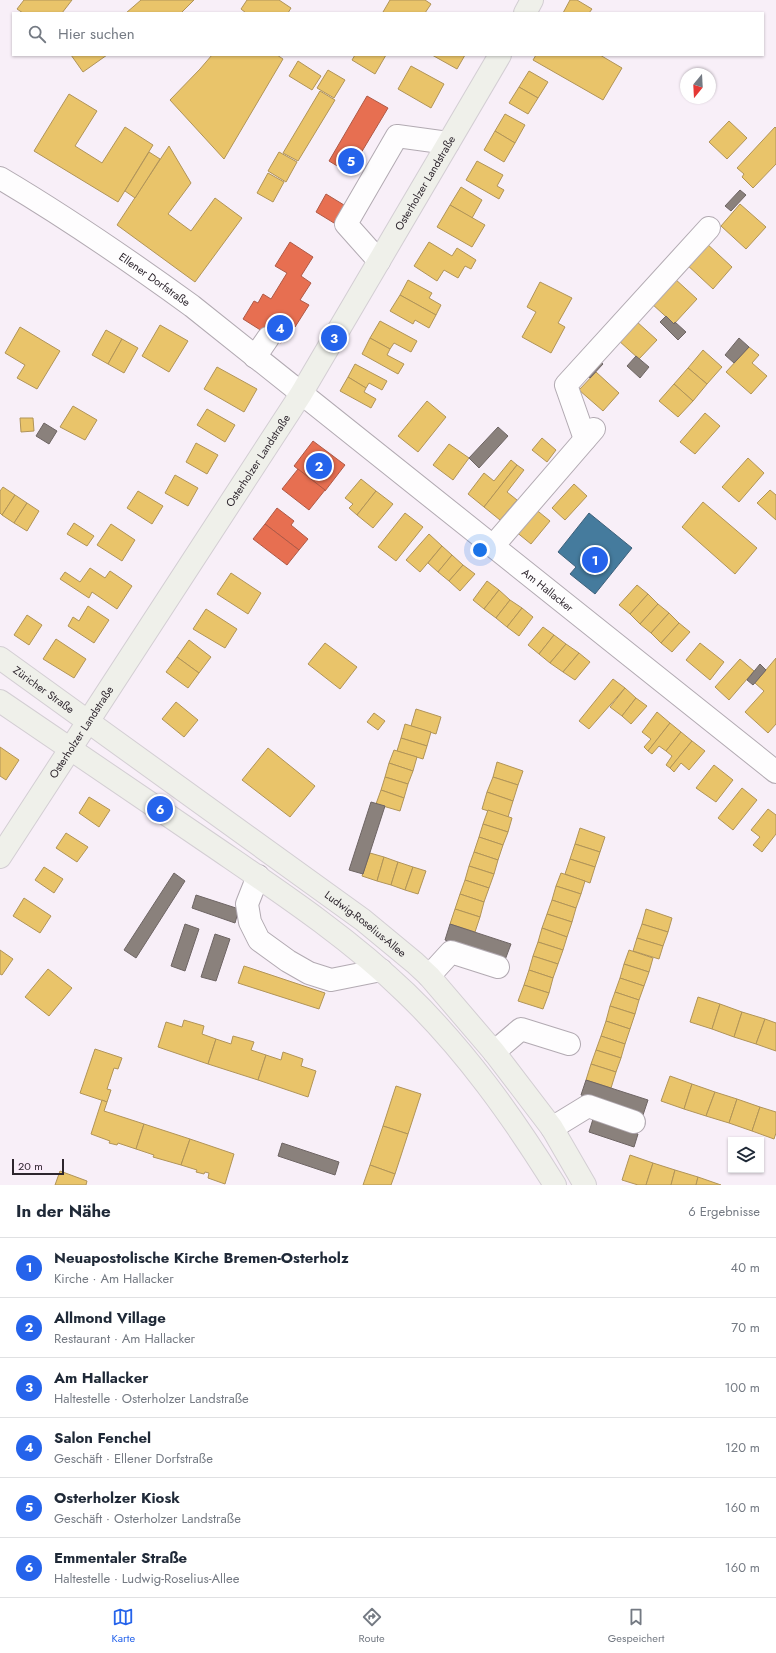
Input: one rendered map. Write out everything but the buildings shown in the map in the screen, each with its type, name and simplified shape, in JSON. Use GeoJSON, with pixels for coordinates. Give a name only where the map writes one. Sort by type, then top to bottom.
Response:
{"type":"FeatureCollection","features":[{"type":"Feature","properties":{"kind":"main road"},"geometry":{"type":"LineString","coordinates":[[526,12],[532,0]]}},
{"type":"Feature","properties":{"kind":"main road","name":"Osterholzer Landstraße"},"geometry":{"type":"LineString","coordinates":[[0,857],[301,394],[499,56]]}},
{"type":"Feature","properties":{"kind":"main road","name":"Züricher Straße"},"geometry":{"type":"LineString","coordinates":[[0,658],[88,721]]}},
{"type":"Feature","properties":{"kind":"main road"},"geometry":{"type":"LineString","coordinates":[[0,701],[258,876],[322,922],[381,970],[407,994],[470,1063],[523,1133],[555,1185]]}},
{"type":"Feature","properties":{"kind":"main road","name":"Ludwig-Roselius-Allee"},"geometry":{"type":"LineString","coordinates":[[88,721],[363,920],[429,976],[494,1052],[552,1128],[585,1185]]}},
{"type":"Feature","properties":{"kind":"street"},"geometry":{"type":"LineString","coordinates":[[379,261],[346,224],[398,136],[448,143]]}},
{"type":"Feature","properties":{"kind":"street","name":"Ellener Dorfstraße"},"geometry":{"type":"LineString","coordinates":[[0,178],[51,209],[134,264],[192,306],[301,394]]}},
{"type":"Feature","properties":{"kind":"street"},"geometry":{"type":"LineString","coordinates":[[493,546],[590,434],[566,385],[708,228]]}},
{"type":"Feature","properties":{"kind":"street"},"geometry":{"type":"LineString","coordinates":[[255,357],[268,338]]}},
{"type":"Feature","properties":{"kind":"street","name":"Am Hallacker"},"geometry":{"type":"LineString","coordinates":[[301,394],[776,772]]}},
{"type":"Feature","properties":{"kind":"street"},"geometry":{"type":"LineString","coordinates":[[258,876],[247,904],[250,922],[259,940],[288,961],[309,973],[331,980],[381,970]]}},
{"type":"Feature","properties":{"kind":"street"},"geometry":{"type":"LineString","coordinates":[[429,976],[451,952],[498,967]]}},
{"type":"Feature","properties":{"kind":"street"},"geometry":{"type":"LineString","coordinates":[[494,1052],[521,1029],[569,1044]]}},
{"type":"Feature","properties":{"kind":"street"},"geometry":{"type":"LineString","coordinates":[[552,1128],[588,1106],[634,1122]]}},
{"type":"Feature","properties":{"kind":"place","name":"Osterholzer Kiosk"},"geometry":{"type":"Point","coordinates":[351,161]}},
{"type":"Feature","properties":{"kind":"place","name":"Salon Fenchel"},"geometry":{"type":"Point","coordinates":[280,328]}},
{"type":"Feature","properties":{"kind":"place","name":"Am Hallacker"},"geometry":{"type":"Point","coordinates":[334,338]}},
{"type":"Feature","properties":{"kind":"place","name":"Allmond Village"},"geometry":{"type":"Point","coordinates":[319,466]}},
{"type":"Feature","properties":{"kind":"place","name":"Neuapostolische Kirche Bremen-Osterholz"},"geometry":{"type":"Point","coordinates":[595,560]}},
{"type":"Feature","properties":{"kind":"place","name":"Emmentaler Straße"},"geometry":{"type":"Point","coordinates":[160,809]}}]}
